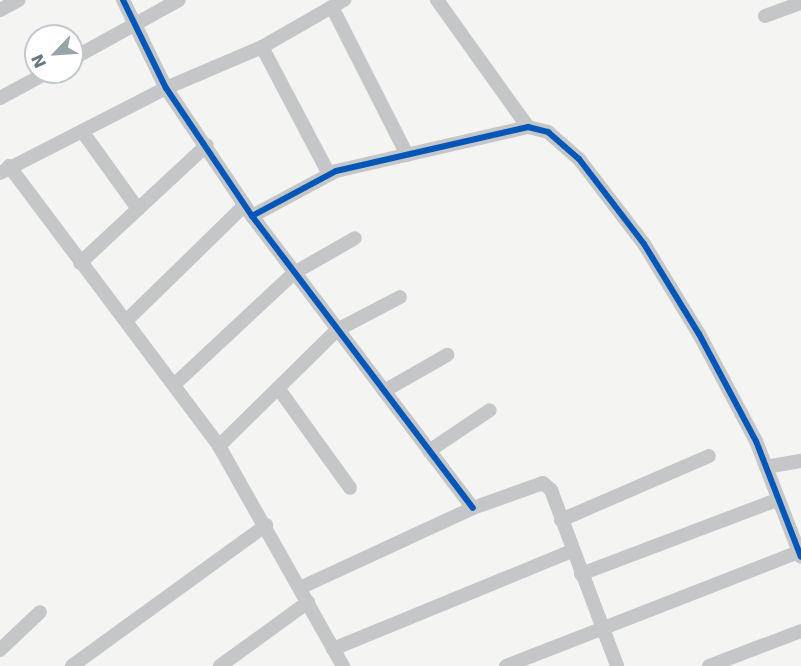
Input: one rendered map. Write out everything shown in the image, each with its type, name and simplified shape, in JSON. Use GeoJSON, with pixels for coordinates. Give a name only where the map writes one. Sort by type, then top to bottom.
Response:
{"type":"FeatureCollection","features":[{"type":"Feature","properties":{"kind":"street"},"geometry":{"type":"LineString","coordinates":[[0,10],[19,0]]}},
{"type":"Feature","properties":{"kind":"street"},"geometry":{"type":"LineString","coordinates":[[123,0],[166,88],[207,145],[248,210],[473,508]]}},
{"type":"Feature","properties":{"kind":"street"},"geometry":{"type":"LineString","coordinates":[[84,52],[179,0]]}},
{"type":"Feature","properties":{"kind":"street"},"geometry":{"type":"LineString","coordinates":[[437,0],[528,127],[561,141],[644,244],[704,344],[766,467],[777,500],[797,538],[800,555],[506,666]]}},
{"type":"Feature","properties":{"kind":"street"},"geometry":{"type":"LineString","coordinates":[[765,16],[801,3]]}},
{"type":"Feature","properties":{"kind":"street"},"geometry":{"type":"LineString","coordinates":[[343,666],[308,602],[302,586],[219,446],[176,383],[5,169],[166,88],[262,47],[338,4],[407,155]]}},
{"type":"Feature","properties":{"kind":"street"},"geometry":{"type":"LineString","coordinates":[[262,47],[329,174]]}},
{"type":"Feature","properties":{"kind":"street"},"geometry":{"type":"LineString","coordinates":[[0,98],[26,84]]}},
{"type":"Feature","properties":{"kind":"street"},"geometry":{"type":"LineString","coordinates":[[126,321],[248,210],[329,174],[528,127]]}},
{"type":"Feature","properties":{"kind":"street"},"geometry":{"type":"LineString","coordinates":[[82,130],[138,209]]}},
{"type":"Feature","properties":{"kind":"street"},"geometry":{"type":"LineString","coordinates":[[80,263],[207,145]]}},
{"type":"Feature","properties":{"kind":"street"},"geometry":{"type":"LineString","coordinates":[[176,383],[294,273],[355,238]]}},
{"type":"Feature","properties":{"kind":"street"},"geometry":{"type":"LineString","coordinates":[[219,446],[337,330],[400,297]]}},
{"type":"Feature","properties":{"kind":"street"},"geometry":{"type":"LineString","coordinates":[[384,391],[447,355]]}},
{"type":"Feature","properties":{"kind":"street"},"geometry":{"type":"LineString","coordinates":[[278,388],[350,488]]}},
{"type":"Feature","properties":{"kind":"street"},"geometry":{"type":"LineString","coordinates":[[429,451],[490,410]]}},
{"type":"Feature","properties":{"kind":"street"},"geometry":{"type":"LineString","coordinates":[[561,520],[709,456]]}},
{"type":"Feature","properties":{"kind":"street"},"geometry":{"type":"LineString","coordinates":[[766,467],[801,461]]}},
{"type":"Feature","properties":{"kind":"street"},"geometry":{"type":"LineString","coordinates":[[302,586],[473,508],[543,483],[561,520],[617,666]]}},
{"type":"Feature","properties":{"kind":"street"},"geometry":{"type":"LineString","coordinates":[[581,574],[777,500]]}},
{"type":"Feature","properties":{"kind":"street"},"geometry":{"type":"LineString","coordinates":[[72,666],[266,525]]}},
{"type":"Feature","properties":{"kind":"street"},"geometry":{"type":"LineString","coordinates":[[333,649],[572,551]]}},
{"type":"Feature","properties":{"kind":"street"},"geometry":{"type":"LineString","coordinates":[[220,666],[308,602]]}},
{"type":"Feature","properties":{"kind":"street"},"geometry":{"type":"LineString","coordinates":[[0,650],[40,612]]}},
{"type":"Feature","properties":{"kind":"street"},"geometry":{"type":"LineString","coordinates":[[709,666],[801,631]]}},
{"type":"Feature","properties":{"kind":"cycle path"},"geometry":{"type":"LineString","coordinates":[[123,0],[166,88],[252,216],[473,508]]}},
{"type":"Feature","properties":{"kind":"cycle path"},"geometry":{"type":"LineString","coordinates":[[252,216],[336,171],[528,127],[548,132],[579,159],[644,244],[699,334],[756,441],[801,557]]}}]}
